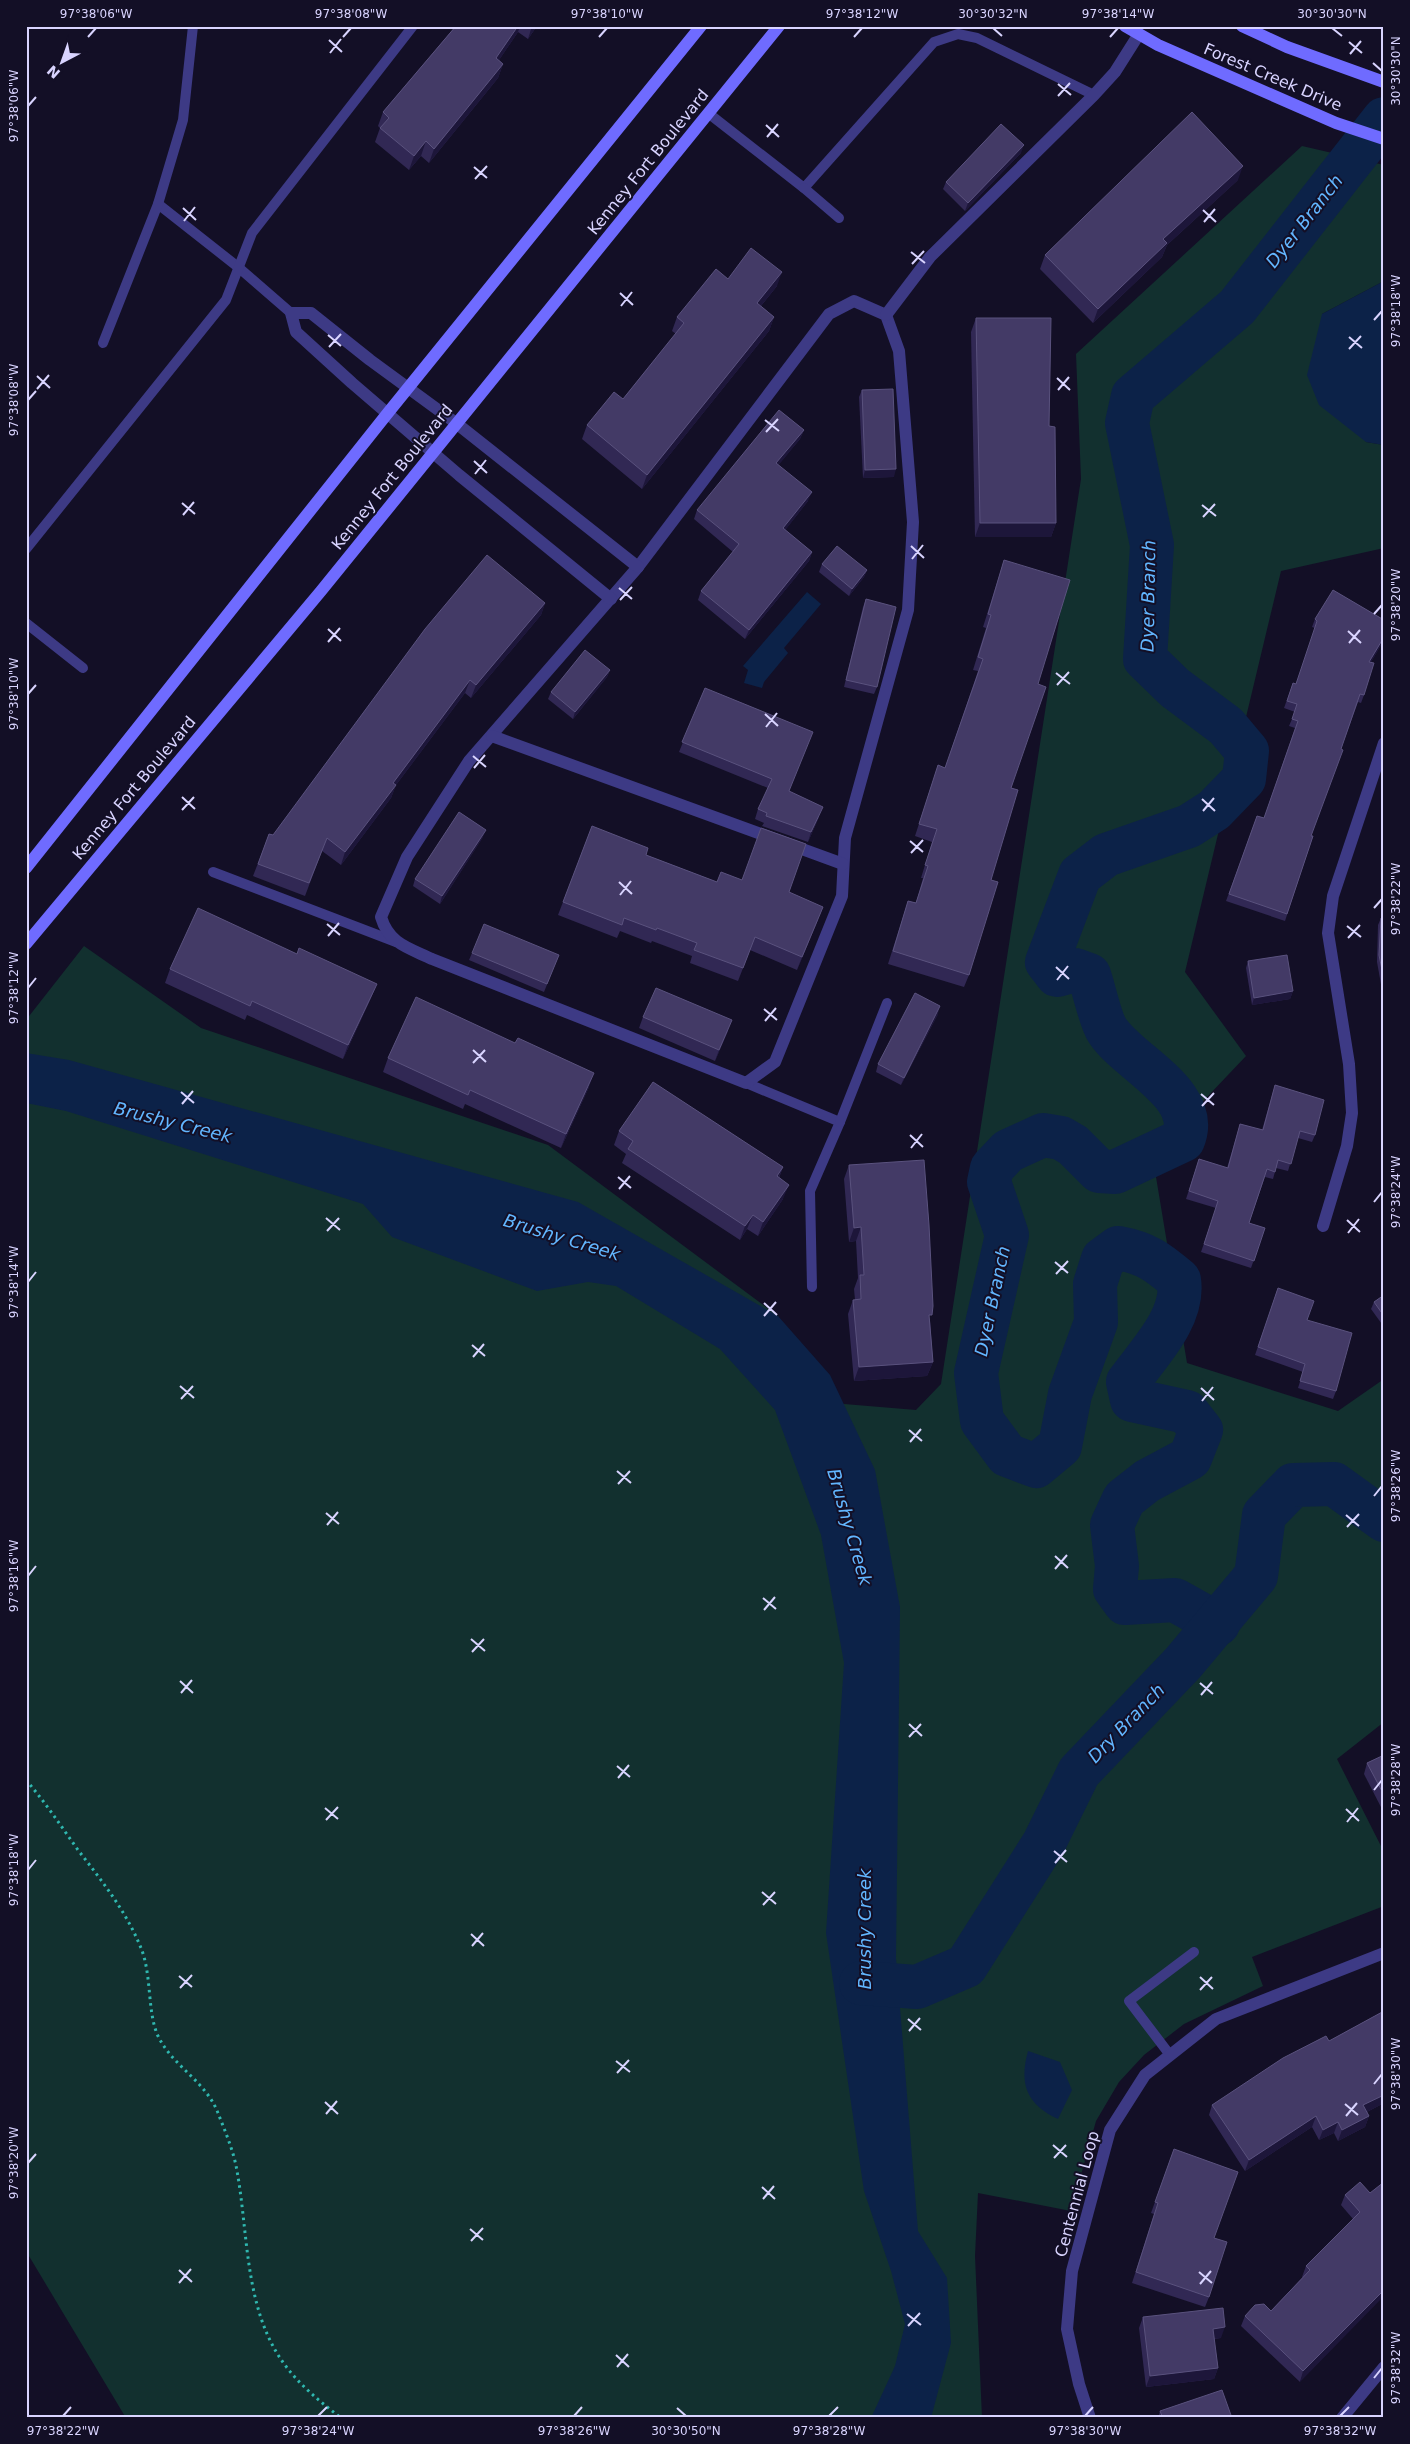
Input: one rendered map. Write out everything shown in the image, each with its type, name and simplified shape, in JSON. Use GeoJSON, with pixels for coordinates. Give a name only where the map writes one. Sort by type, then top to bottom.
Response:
{"type":"FeatureCollection","features":[{"type":"Feature","properties":{"kind":"main road","name":"Kenney Fort Boulevard"},"geometry":{"type":"LineString","coordinates":[[26,868],[408,387],[701,26]]}},
{"type":"Feature","properties":{"kind":"main road","name":"Kenney Fort Boulevard"},"geometry":{"type":"LineString","coordinates":[[26,944],[321,591],[780,26]]}},
{"type":"Feature","properties":{"kind":"main road","name":"Forest Creek Drive"},"geometry":{"type":"LineString","coordinates":[[1125,26],[1158,45],[1269,94],[1336,123],[1384,139]]}},
{"type":"Feature","properties":{"kind":"main road","name":"Forest Creek Drive"},"geometry":{"type":"LineString","coordinates":[[1242,26],[1287,46],[1384,82]]}},
{"type":"Feature","properties":{"kind":"street"},"geometry":{"type":"LineString","coordinates":[[886,315],[930,257],[1074,117],[1115,72],[1140,34]]}},
{"type":"Feature","properties":{"kind":"street"},"geometry":{"type":"LineString","coordinates":[[854,301],[886,315],[899,350],[913,522],[908,610],[844,838],[842,896],[774,1062],[746,1083],[442,963],[397,943],[384,929],[381,917],[407,857],[469,761],[638,568],[829,314],[854,301]]}},
{"type":"Feature","properties":{"kind":"street"},"geometry":{"type":"LineString","coordinates":[[611,599],[387,414],[296,332],[291,314],[310,313],[456,423],[638,568]]}},
{"type":"Feature","properties":{"kind":"street"},"geometry":{"type":"LineString","coordinates":[[492,736],[843,864]]}},
{"type":"Feature","properties":{"kind":"street"},"geometry":{"type":"LineString","coordinates":[[1323,1226],[1347,1146],[1352,1113],[1349,1064],[1328,933],[1334,896],[1380,769],[1384,742]]}},
{"type":"Feature","properties":{"kind":"street","name":"Centennial Loop"},"geometry":{"type":"LineString","coordinates":[[1090,2418],[1079,2384],[1067,2329],[1072,2271],[1110,2130],[1145,2075],[1216,2019],[1384,1953]]}},
{"type":"Feature","properties":{"kind":"street"},"geometry":{"type":"LineString","coordinates":[[1342,2418],[1384,2367]]}},
{"type":"Feature","properties":{"kind":"lane"},"geometry":{"type":"LineString","coordinates":[[103,344],[158,204],[183,120],[193,26]]}},
{"type":"Feature","properties":{"kind":"lane"},"geometry":{"type":"LineString","coordinates":[[26,549],[226,300],[252,233],[413,26]]}},
{"type":"Feature","properties":{"kind":"lane"},"geometry":{"type":"LineString","coordinates":[[804,188],[934,42],[958,34],[977,38],[1094,95]]}},
{"type":"Feature","properties":{"kind":"lane"},"geometry":{"type":"LineString","coordinates":[[708,113],[804,188],[839,218]]}},
{"type":"Feature","properties":{"kind":"lane"},"geometry":{"type":"LineString","coordinates":[[158,204],[238,267],[291,314]]}},
{"type":"Feature","properties":{"kind":"lane"},"geometry":{"type":"LineString","coordinates":[[26,623],[83,668]]}},
{"type":"Feature","properties":{"kind":"lane"},"geometry":{"type":"LineString","coordinates":[[213,872],[397,943]]}},
{"type":"Feature","properties":{"kind":"lane"},"geometry":{"type":"LineString","coordinates":[[812,1287],[810,1191],[840,1122],[887,1003]]}},
{"type":"Feature","properties":{"kind":"lane"},"geometry":{"type":"LineString","coordinates":[[746,1083],[840,1122]]}},
{"type":"Feature","properties":{"kind":"lane"},"geometry":{"type":"LineString","coordinates":[[1170,2055],[1129,2001],[1194,1952]]}},
{"type":"Feature","properties":{"kind":"path"},"geometry":{"type":"LineString","coordinates":[[26,1780],[123,1910],[141,1949],[147,1970],[153,2020],[158,2036],[165,2047],[211,2097],[228,2141],[237,2169],[256,2299],[266,2331],[288,2369],[318,2399],[341,2418]]}},
{"type":"Feature","properties":{"kind":"green space"},"geometry":{"type":"Polygon","coordinates":[[[1302,146],[1384,165],[1384,281],[1322,314],[1366,442],[1384,445],[1384,548],[1281,571],[1185,972],[1246,1056],[1189,1116],[1155,1171],[1187,1363],[1338,1411],[1384,1379],[1384,1722],[1337,1759],[1384,1852],[1384,1906],[1252,1957],[1263,1986],[1184,2024],[1144,2055],[1119,2082],[1096,2121],[1071,2211],[978,2193],[975,2256],[982,2418],[126,2418],[26,2251],[26,1020],[84,946],[201,1028],[548,1145],[778,1316],[832,1403],[916,1410],[941,1384],[1081,479],[1076,354],[1302,146]]]}},
{"type":"Feature","properties":{"kind":"water"},"geometry":{"type":"Polygon","coordinates":[[[1384,281],[1384,445],[1366,442],[1319,405],[1307,375],[1322,314],[1384,281]]]}},
{"type":"Feature","properties":{"kind":"water"},"geometry":{"type":"Polygon","coordinates":[[[807,592],[821,604],[784,648],[788,653],[764,682],[762,688],[744,683],[748,670],[743,666],[807,592]]]}},
{"type":"Feature","properties":{"kind":"water","name":"Brushy Creek"},"geometry":{"type":"Polygon","coordinates":[[[26,1053],[69,1060],[578,1202],[778,1316],[830,1375],[875,1470],[900,1607],[896,1958],[918,2231],[947,2278],[951,2343],[931,2418],[871,2418],[895,2366],[905,2324],[891,2271],[864,2191],[826,1933],[844,1663],[821,1535],[775,1410],[720,1349],[616,1286],[588,1282],[537,1291],[392,1237],[363,1204],[66,1111],[26,1103],[26,1053]]]}},
{"type":"Feature","properties":{"kind":"water"},"geometry":{"type":"Polygon","coordinates":[[[1028,2051],[1060,2062],[1072,2090],[1058,2119],[1039,2107],[1032,2100],[1028,2092],[1024,2073],[1028,2051]]]}},
{"type":"Feature","properties":{"kind":"building"},"geometry":{"type":"Polygon","coordinates":[[[456,26],[518,26],[496,58],[503,64],[434,149],[426,141],[414,156],[380,128],[389,118],[383,112],[456,26]]]}},
{"type":"Feature","properties":{"kind":"building"},"geometry":{"type":"Polygon","coordinates":[[[1192,112],[1243,166],[1163,239],[1167,243],[1098,309],[1045,255],[1192,112]]]}},
{"type":"Feature","properties":{"kind":"building"},"geometry":{"type":"Polygon","coordinates":[[[1001,124],[1024,145],[968,203],[946,182],[1001,124]]]}},
{"type":"Feature","properties":{"kind":"building"},"geometry":{"type":"Polygon","coordinates":[[[751,248],[782,272],[757,303],[774,317],[647,475],[587,425],[614,392],[623,399],[684,323],[677,317],[716,269],[728,279],[751,248]]]}},
{"type":"Feature","properties":{"kind":"building"},"geometry":{"type":"Polygon","coordinates":[[[976,318],[1051,318],[1049,426],[1055,427],[1056,523],[980,523],[976,318]]]}},
{"type":"Feature","properties":{"kind":"building"},"geometry":{"type":"Polygon","coordinates":[[[893,389],[896,469],[865,470],[862,390],[893,389]]]}},
{"type":"Feature","properties":{"kind":"building"},"geometry":{"type":"Polygon","coordinates":[[[779,410],[804,430],[776,463],[812,492],[783,528],[812,552],[749,630],[701,591],[739,544],[697,510],[779,410]]]}},
{"type":"Feature","properties":{"kind":"building"},"geometry":{"type":"Polygon","coordinates":[[[837,546],[867,570],[852,589],[822,564],[837,546]]]}},
{"type":"Feature","properties":{"kind":"building"},"geometry":{"type":"Polygon","coordinates":[[[487,555],[545,603],[476,685],[470,680],[393,783],[396,785],[345,852],[327,838],[309,883],[258,864],[269,834],[273,835],[425,629],[487,555]]]}},
{"type":"Feature","properties":{"kind":"building"},"geometry":{"type":"Polygon","coordinates":[[[1004,560],[1070,580],[1038,684],[1046,687],[1011,788],[1018,790],[991,880],[998,882],[969,975],[893,951],[908,901],[916,903],[928,866],[925,865],[937,829],[919,824],[938,765],[945,768],[983,659],[978,657],[991,615],[988,614],[1004,560]]]}},
{"type":"Feature","properties":{"kind":"building"},"geometry":{"type":"Polygon","coordinates":[[[1333,590],[1384,620],[1384,637],[1369,662],[1374,663],[1364,695],[1360,694],[1341,749],[1343,750],[1311,836],[1313,836],[1287,914],[1229,894],[1257,816],[1264,818],[1298,721],[1292,719],[1297,704],[1287,701],[1293,683],[1296,684],[1317,621],[1315,619],[1333,590]]]}},
{"type":"Feature","properties":{"kind":"building"},"geometry":{"type":"Polygon","coordinates":[[[866,599],[896,607],[877,687],[846,680],[866,599]]]}},
{"type":"Feature","properties":{"kind":"building"},"geometry":{"type":"Polygon","coordinates":[[[585,650],[610,670],[575,712],[551,692],[585,650]]]}},
{"type":"Feature","properties":{"kind":"building"},"geometry":{"type":"Polygon","coordinates":[[[705,688],[813,732],[789,791],[823,807],[811,832],[766,816],[767,813],[758,809],[772,779],[682,742],[705,688]]]}},
{"type":"Feature","properties":{"kind":"building"},"geometry":{"type":"Polygon","coordinates":[[[459,812],[486,830],[442,896],[415,879],[459,812]]]}},
{"type":"Feature","properties":{"kind":"building"},"geometry":{"type":"Polygon","coordinates":[[[592,826],[648,848],[646,855],[717,882],[721,872],[742,880],[761,828],[806,844],[789,892],[823,907],[802,957],[755,937],[743,968],[694,950],[697,943],[657,928],[656,930],[624,918],[622,925],[563,902],[592,826]]]}},
{"type":"Feature","properties":{"kind":"building"},"geometry":{"type":"Polygon","coordinates":[[[198,908],[297,954],[299,948],[377,984],[348,1045],[252,1001],[250,1006],[170,969],[198,908]]]}},
{"type":"Feature","properties":{"kind":"building"},"geometry":{"type":"Polygon","coordinates":[[[1381,918],[1384,918],[1384,980],[1379,955],[1381,918]]]}},
{"type":"Feature","properties":{"kind":"building"},"geometry":{"type":"Polygon","coordinates":[[[484,924],[559,955],[547,984],[472,953],[484,924]]]}},
{"type":"Feature","properties":{"kind":"building"},"geometry":{"type":"Polygon","coordinates":[[[1287,955],[1293,991],[1254,998],[1248,961],[1287,955]]]}},
{"type":"Feature","properties":{"kind":"building"},"geometry":{"type":"Polygon","coordinates":[[[656,988],[732,1020],[719,1050],[643,1017],[656,988]]]}},
{"type":"Feature","properties":{"kind":"building"},"geometry":{"type":"Polygon","coordinates":[[[915,993],[940,1006],[904,1078],[878,1064],[915,993]]]}},
{"type":"Feature","properties":{"kind":"building"},"geometry":{"type":"Polygon","coordinates":[[[416,997],[515,1043],[518,1038],[594,1073],[566,1134],[470,1090],[468,1095],[388,1058],[416,997]]]}},
{"type":"Feature","properties":{"kind":"building"},"geometry":{"type":"Polygon","coordinates":[[[653,1082],[783,1167],[777,1176],[789,1185],[763,1222],[753,1215],[745,1226],[628,1149],[633,1141],[619,1131],[653,1082]]]}},
{"type":"Feature","properties":{"kind":"building"},"geometry":{"type":"Polygon","coordinates":[[[1275,1085],[1324,1100],[1315,1135],[1300,1131],[1291,1164],[1278,1160],[1275,1172],[1267,1169],[1249,1223],[1265,1228],[1254,1261],[1204,1244],[1218,1201],[1189,1191],[1199,1159],[1228,1168],[1240,1124],[1263,1130],[1275,1085]]]}},
{"type":"Feature","properties":{"kind":"building"},"geometry":{"type":"Polygon","coordinates":[[[924,1160],[933,1306],[932,1315],[929,1315],[933,1362],[859,1367],[853,1300],[861,1299],[860,1275],[864,1275],[861,1227],[854,1228],[849,1165],[924,1160]]]}},
{"type":"Feature","properties":{"kind":"building"},"geometry":{"type":"Polygon","coordinates":[[[1278,1288],[1314,1301],[1307,1320],[1352,1333],[1336,1391],[1300,1381],[1305,1364],[1258,1347],[1278,1288]]]}},
{"type":"Feature","properties":{"kind":"building"},"geometry":{"type":"Polygon","coordinates":[[[1384,1295],[1384,1316],[1374,1302],[1384,1295]]]}},
{"type":"Feature","properties":{"kind":"building"},"geometry":{"type":"Polygon","coordinates":[[[1384,1755],[1384,1795],[1367,1763],[1384,1755]]]}},
{"type":"Feature","properties":{"kind":"building"},"geometry":{"type":"Polygon","coordinates":[[[1384,2011],[1384,2095],[1363,2105],[1369,2116],[1342,2130],[1338,2122],[1323,2130],[1316,2116],[1249,2160],[1212,2105],[1283,2058],[1326,2036],[1329,2041],[1384,2011]]]}},
{"type":"Feature","properties":{"kind":"building"},"geometry":{"type":"Polygon","coordinates":[[[1174,2149],[1238,2172],[1214,2238],[1227,2242],[1209,2297],[1136,2272],[1158,2203],[1155,2202],[1174,2149]]]}},
{"type":"Feature","properties":{"kind":"building"},"geometry":{"type":"Polygon","coordinates":[[[1360,2182],[1370,2193],[1384,2182],[1384,2290],[1303,2371],[1245,2316],[1255,2305],[1264,2304],[1271,2311],[1310,2270],[1306,2266],[1360,2212],[1345,2195],[1360,2182]]]}},
{"type":"Feature","properties":{"kind":"building"},"geometry":{"type":"Polygon","coordinates":[[[1223,2308],[1225,2327],[1213,2329],[1218,2368],[1150,2376],[1143,2317],[1223,2308]]]}},
{"type":"Feature","properties":{"kind":"building"},"geometry":{"type":"Polygon","coordinates":[[[1222,2390],[1232,2418],[1163,2418],[1160,2411],[1222,2390]]]}},
{"type":"Feature","properties":{"kind":"waterway","name":"Dyer Branch"},"geometry":{"type":"LineString","coordinates":[[1218,1624],[1175,1600],[1125,1603],[1115,1589],[1117,1566],[1112,1525],[1124,1499],[1147,1481],[1190,1458],[1201,1430],[1187,1412],[1132,1400],[1128,1382],[1155,1347],[1171,1321],[1177,1307],[1179,1280],[1151,1259],[1128,1250],[1118,1248],[1103,1259],[1095,1284],[1096,1322],[1070,1394],[1060,1446],[1036,1466],[1007,1455],[982,1421],[976,1373],[1007,1235],[989,1182],[992,1168],[1008,1151],[1043,1135],[1061,1138],[1073,1145],[1099,1171],[1115,1172],[1183,1140],[1186,1123],[1182,1108],[1173,1094],[1160,1080],[1130,1055],[1107,1030],[1089,975],[1075,970],[1057,975],[1047,962],[1080,875],[1106,855],[1189,826],[1214,810],[1244,779],[1247,751],[1226,726],[1175,688],[1145,659],[1152,545],[1127,423],[1133,396],[1237,307],[1384,119]]}},
{"type":"Feature","properties":{"kind":"waterway","name":"Dry Branch"},"geometry":{"type":"LineString","coordinates":[[861,1983],[917,1987],[966,1966],[1044,1843],[1079,1772],[1183,1663],[1256,1576],[1264,1515],[1293,1485],[1334,1484],[1384,1520]]}}]}
